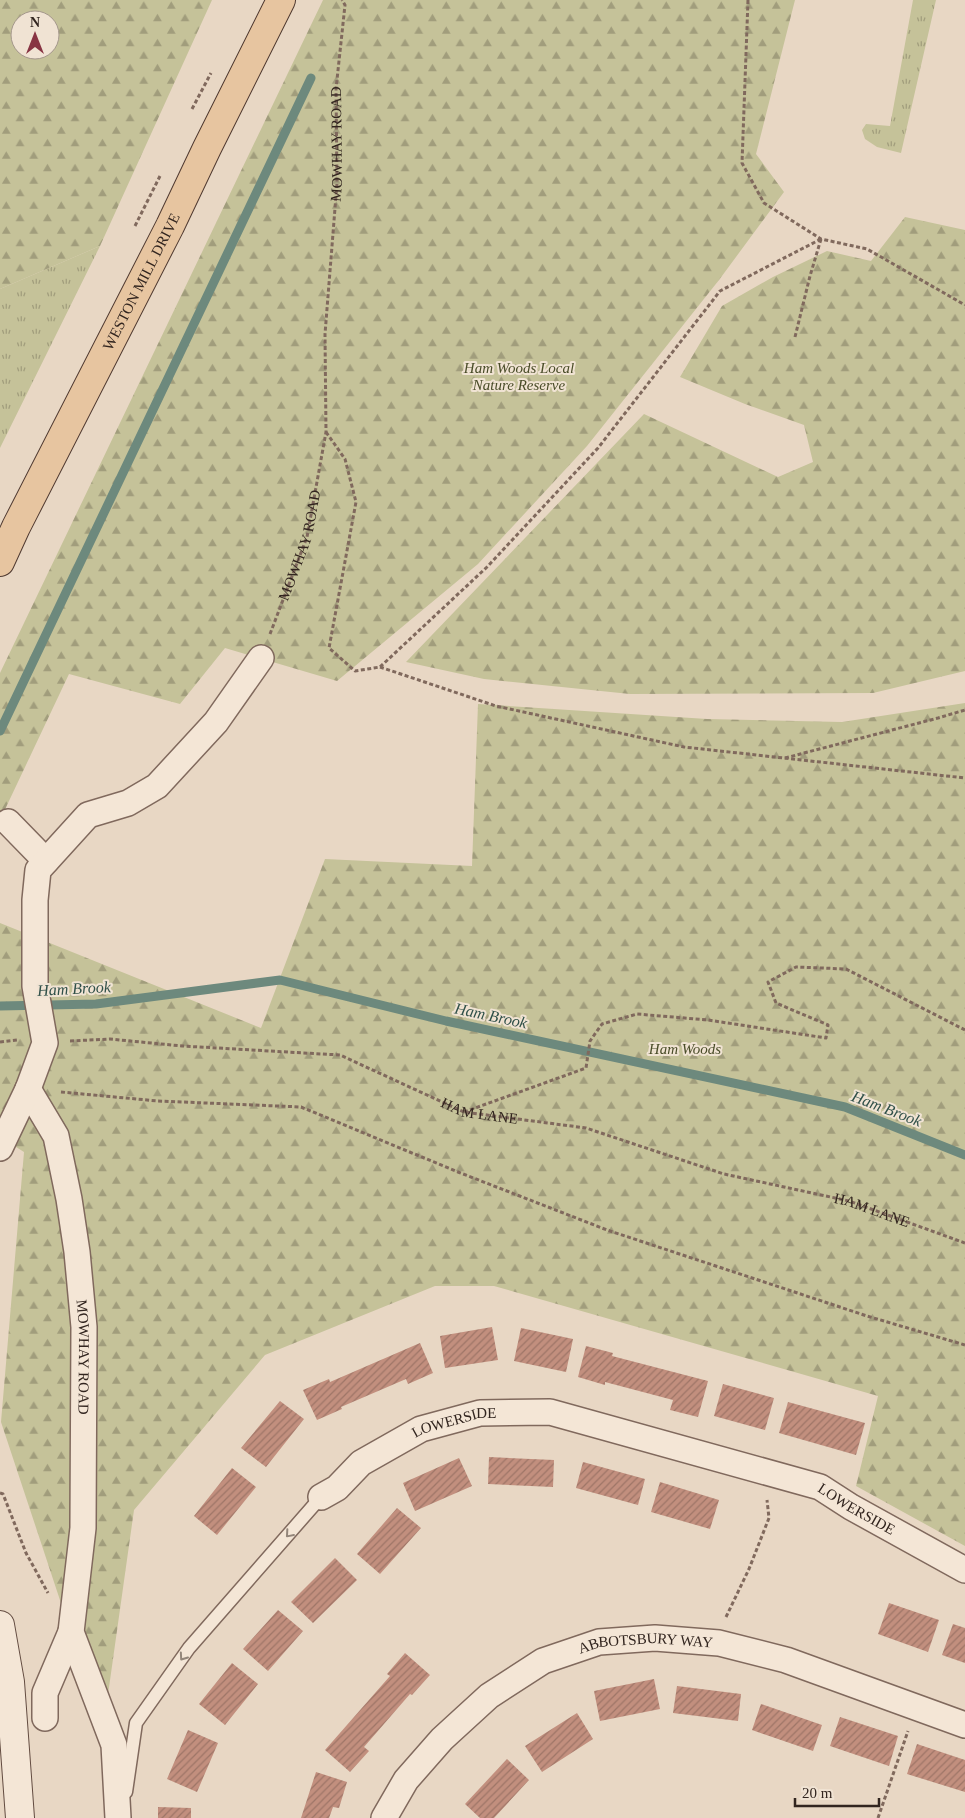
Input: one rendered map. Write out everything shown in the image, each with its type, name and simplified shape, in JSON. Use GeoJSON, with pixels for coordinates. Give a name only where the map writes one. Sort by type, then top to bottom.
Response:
{"type":"FeatureCollection","features":[{"type":"Feature","properties":{"kind":"main road","name":"WESTON MILL DRIVE"},"geometry":{"type":"LineString","coordinates":[[0,562],[7,532],[170,226],[281,0]]}},
{"type":"Feature","properties":{"kind":"street"},"geometry":{"type":"LineString","coordinates":[[0,1148],[28,1088],[45,1043],[35,986],[35,900],[38,870],[88,815],[128,803],[157,786],[216,722],[261,658]]}},
{"type":"Feature","properties":{"kind":"street"},"geometry":{"type":"LineString","coordinates":[[8,822],[46,862]]}},
{"type":"Feature","properties":{"kind":"street","name":"MOWHAY ROAD"},"geometry":{"type":"LineString","coordinates":[[28,1088],[56,1136],[69,1199],[77,1252],[84,1327],[83,1528],[70,1632],[45,1693],[45,1718]]}},
{"type":"Feature","properties":{"kind":"street","name":"LOWERSIDE"},"geometry":{"type":"LineString","coordinates":[[321,1497],[337,1488],[361,1463],[421,1429],[480,1413],[550,1412],[820,1487],[851,1507],[965,1570]]}},
{"type":"Feature","properties":{"kind":"street"},"geometry":{"type":"LineString","coordinates":[[0,1625],[10,1682],[20,1818]]}},
{"type":"Feature","properties":{"kind":"street","name":"MOWHAY ROAD"},"geometry":{"type":"LineString","coordinates":[[70,1632],[114,1746],[118,1818]]}},
{"type":"Feature","properties":{"kind":"street","name":"ABBOTSBURY WAY"},"geometry":{"type":"LineString","coordinates":[[384,1818],[406,1780],[442,1739],[489,1696],[543,1661],[598,1642],[655,1638],[720,1643],[786,1660],[965,1725]]}},
{"type":"Feature","properties":{"kind":"lane","name":"LOWERSIDE"},"geometry":{"type":"LineString","coordinates":[[124,1818],[136,1723],[189,1648],[321,1497]]}},
{"type":"Feature","properties":{"kind":"path","name":"MOWHAY ROAD"},"geometry":{"type":"LineString","coordinates":[[261,658],[307,537],[326,432],[325,334],[338,184],[336,89],[345,6],[342,0]]}},
{"type":"Feature","properties":{"kind":"path"},"geometry":{"type":"LineString","coordinates":[[748,0],[742,163],[764,203],[821,239],[867,249],[965,305]]}},
{"type":"Feature","properties":{"kind":"path"},"geometry":{"type":"LineString","coordinates":[[380,667],[487,567],[598,448],[720,291],[821,239]]}},
{"type":"Feature","properties":{"kind":"path"},"geometry":{"type":"LineString","coordinates":[[795,337],[821,239]]}},
{"type":"Feature","properties":{"kind":"path"},"geometry":{"type":"LineString","coordinates":[[326,432],[345,459],[356,502],[329,648],[355,671],[380,667],[496,706],[684,748],[965,778]]}},
{"type":"Feature","properties":{"kind":"path"},"geometry":{"type":"LineString","coordinates":[[782,759],[965,710]]}},
{"type":"Feature","properties":{"kind":"path"},"geometry":{"type":"LineString","coordinates":[[464,1112],[586,1068],[590,1041],[602,1024],[637,1014],[708,1020],[826,1038],[828,1026],[776,1003],[768,982],[796,967],[846,969],[965,1030]]}},
{"type":"Feature","properties":{"kind":"path","name":"HAM LANE"},"geometry":{"type":"LineString","coordinates":[[45,1043],[110,1039],[182,1046],[340,1055],[464,1112],[586,1128],[724,1174],[849,1201],[965,1243]]}},
{"type":"Feature","properties":{"kind":"path"},"geometry":{"type":"LineString","coordinates":[[61,1092],[158,1101],[301,1107],[458,1172],[607,1230],[867,1316],[965,1345]]}},
{"type":"Feature","properties":{"kind":"path"},"geometry":{"type":"LineString","coordinates":[[728,1613],[749,1569],[769,1518],[765,1472]]}},
{"type":"Feature","properties":{"kind":"path"},"geometry":{"type":"LineString","coordinates":[[0,1493],[3,1494],[26,1552],[70,1632]]}},
{"type":"Feature","properties":{"kind":"path"},"geometry":{"type":"LineString","coordinates":[[878,1818],[906,1736]]}},
{"type":"Feature","properties":{"kind":"green space"},"geometry":{"type":"Polygon","coordinates":[[[0,0],[212,0],[100,246],[0,289],[0,0]]]}},
{"type":"Feature","properties":{"kind":"green space","name":"Ham Woods Local Nature Reserve"},"geometry":{"type":"Polygon","coordinates":[[[323,0],[795,0],[756,154],[784,192],[719,280],[587,446],[478,564],[337,681],[225,648],[180,704],[69,674],[0,820],[0,673],[323,0]]]}},
{"type":"Feature","properties":{"kind":"green space"},"geometry":{"type":"Polygon","coordinates":[[[913,0],[936,0],[901,153],[877,147],[865,139],[862,130],[866,124],[890,126],[913,0]]]}},
{"type":"Feature","properties":{"kind":"green space"},"geometry":{"type":"Polygon","coordinates":[[[905,217],[965,230],[965,671],[873,693],[630,694],[484,679],[406,662],[644,414],[778,477],[813,462],[804,425],[745,404],[680,377],[722,306],[773,277],[827,251],[871,261],[905,217]]]}},
{"type":"Feature","properties":{"kind":"green space"},"geometry":{"type":"Polygon","coordinates":[[[100,246],[0,448],[0,289],[100,246]]]}},
{"type":"Feature","properties":{"kind":"green space","name":"Ham Woods"},"geometry":{"type":"Polygon","coordinates":[[[965,703],[965,1546],[856,1486],[878,1396],[494,1286],[435,1286],[265,1355],[134,1510],[103,1730],[1,1422],[24,1152],[0,1137],[0,923],[261,1028],[325,859],[472,866],[478,704],[707,719],[842,722],[965,703]]]}},
{"type":"Feature","properties":{"kind":"building"},"geometry":{"type":"Polygon","coordinates":[[[492,1327],[498,1360],[445,1368],[440,1336],[492,1327]]]}},
{"type":"Feature","properties":{"kind":"building"},"geometry":{"type":"Polygon","coordinates":[[[521,1328],[573,1339],[566,1372],[514,1361],[521,1328]]]}},
{"type":"Feature","properties":{"kind":"building"},"geometry":{"type":"Polygon","coordinates":[[[420,1343],[433,1373],[408,1384],[406,1379],[341,1407],[342,1409],[317,1420],[303,1390],[329,1379],[330,1382],[420,1343]]]}},
{"type":"Feature","properties":{"kind":"building"},"geometry":{"type":"Polygon","coordinates":[[[586,1346],[613,1353],[612,1356],[708,1381],[698,1417],[670,1410],[673,1400],[578,1377],[586,1346]]]}},
{"type":"Feature","properties":{"kind":"building"},"geometry":{"type":"Polygon","coordinates":[[[723,1384],[774,1398],[765,1430],[714,1416],[723,1384]]]}},
{"type":"Feature","properties":{"kind":"building"},"geometry":{"type":"Polygon","coordinates":[[[280,1401],[304,1419],[266,1467],[241,1448],[280,1401]]]}},
{"type":"Feature","properties":{"kind":"building"},"geometry":{"type":"Polygon","coordinates":[[[788,1402],[865,1423],[856,1455],[779,1433],[788,1402]]]}},
{"type":"Feature","properties":{"kind":"building"},"geometry":{"type":"Polygon","coordinates":[[[489,1457],[554,1460],[553,1487],[488,1484],[489,1457]]]}},
{"type":"Feature","properties":{"kind":"building"},"geometry":{"type":"Polygon","coordinates":[[[459,1458],[472,1486],[415,1511],[403,1483],[459,1458]]]}},
{"type":"Feature","properties":{"kind":"building"},"geometry":{"type":"Polygon","coordinates":[[[583,1462],[645,1479],[638,1505],[576,1488],[583,1462]]]}},
{"type":"Feature","properties":{"kind":"building"},"geometry":{"type":"Polygon","coordinates":[[[232,1468],[256,1487],[217,1535],[194,1516],[232,1468]]]}},
{"type":"Feature","properties":{"kind":"building"},"geometry":{"type":"Polygon","coordinates":[[[660,1482],[719,1500],[710,1529],[651,1512],[660,1482]]]}},
{"type":"Feature","properties":{"kind":"building"},"geometry":{"type":"Polygon","coordinates":[[[397,1508],[421,1528],[380,1574],[357,1554],[397,1508]]]}},
{"type":"Feature","properties":{"kind":"building"},"geometry":{"type":"Polygon","coordinates":[[[335,1558],[357,1580],[313,1623],[291,1602],[335,1558]]]}},
{"type":"Feature","properties":{"kind":"building"},"geometry":{"type":"Polygon","coordinates":[[[889,1603],[939,1620],[928,1652],[878,1634],[889,1603]]]}},
{"type":"Feature","properties":{"kind":"building"},"geometry":{"type":"Polygon","coordinates":[[[278,1610],[303,1631],[268,1671],[243,1649],[278,1610]]]}},
{"type":"Feature","properties":{"kind":"building"},"geometry":{"type":"Polygon","coordinates":[[[953,1624],[965,1628],[965,1663],[942,1655],[953,1624]]]}},
{"type":"Feature","properties":{"kind":"building"},"geometry":{"type":"Polygon","coordinates":[[[405,1653],[430,1675],[412,1695],[410,1694],[364,1747],[369,1751],[350,1772],[325,1750],[390,1676],[387,1674],[405,1653]]]}},
{"type":"Feature","properties":{"kind":"building"},"geometry":{"type":"Polygon","coordinates":[[[232,1663],[258,1684],[225,1725],[199,1704],[232,1663]]]}},
{"type":"Feature","properties":{"kind":"building"},"geometry":{"type":"Polygon","coordinates":[[[654,1679],[660,1709],[600,1721],[594,1691],[654,1679]]]}},
{"type":"Feature","properties":{"kind":"building"},"geometry":{"type":"Polygon","coordinates":[[[677,1686],[741,1694],[738,1721],[673,1713],[677,1686]]]}},
{"type":"Feature","properties":{"kind":"building"},"geometry":{"type":"Polygon","coordinates":[[[761,1704],[822,1725],[813,1751],[752,1730],[761,1704]]]}},
{"type":"Feature","properties":{"kind":"building"},"geometry":{"type":"Polygon","coordinates":[[[577,1713],[593,1739],[542,1772],[525,1746],[577,1713]]]}},
{"type":"Feature","properties":{"kind":"building"},"geometry":{"type":"Polygon","coordinates":[[[840,1717],[898,1736],[889,1766],[830,1746],[840,1717]]]}},
{"type":"Feature","properties":{"kind":"building"},"geometry":{"type":"Polygon","coordinates":[[[188,1730],[218,1743],[197,1792],[167,1779],[188,1730]]]}},
{"type":"Feature","properties":{"kind":"building"},"geometry":{"type":"Polygon","coordinates":[[[917,1744],[965,1760],[965,1792],[907,1774],[917,1744]]]}},
{"type":"Feature","properties":{"kind":"building"},"geometry":{"type":"Polygon","coordinates":[[[507,1759],[529,1780],[494,1818],[480,1818],[465,1804],[507,1759]]]}},
{"type":"Feature","properties":{"kind":"building"},"geometry":{"type":"Polygon","coordinates":[[[316,1772],[347,1782],[339,1808],[333,1807],[329,1818],[301,1818],[316,1772]]]}},
{"type":"Feature","properties":{"kind":"building"},"geometry":{"type":"Polygon","coordinates":[[[158,1807],[191,1808],[191,1818],[158,1818],[158,1807]]]}},
{"type":"Feature","properties":{"kind":"waterway"},"geometry":{"type":"LineString","coordinates":[[0,731],[311,78]]}},
{"type":"Feature","properties":{"kind":"waterway","name":"Ham Brook"},"geometry":{"type":"LineString","coordinates":[[0,1006],[96,1004],[280,980],[446,1021],[845,1107],[965,1155]]}}]}
